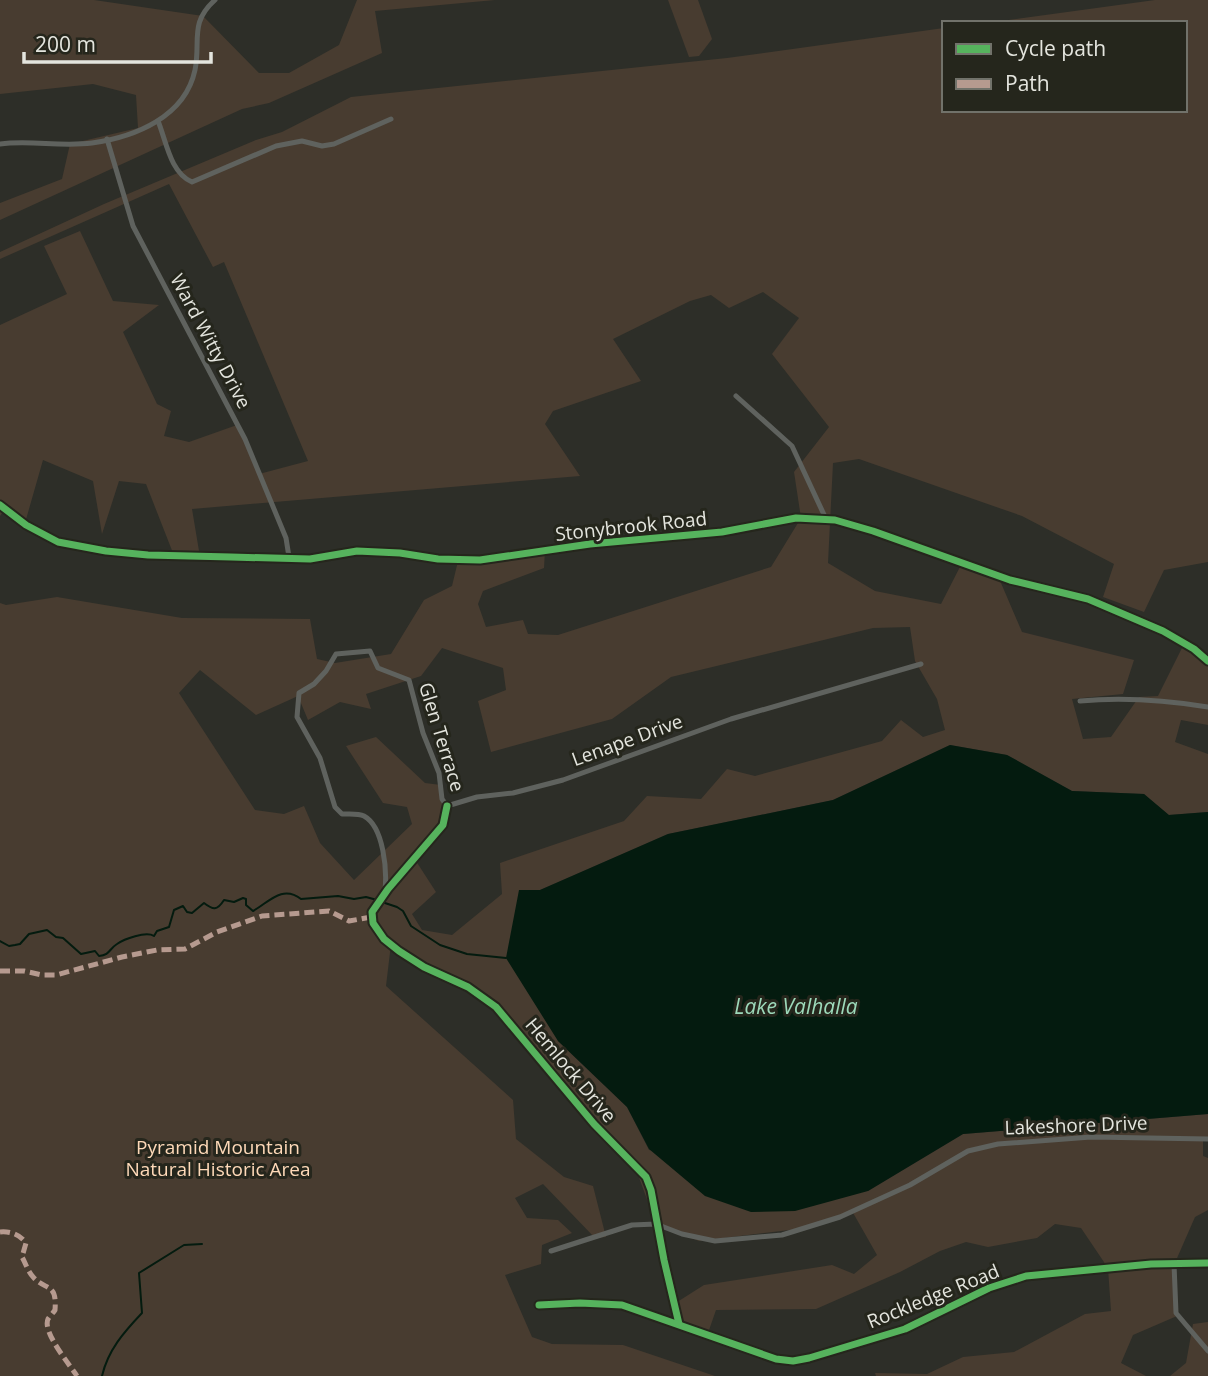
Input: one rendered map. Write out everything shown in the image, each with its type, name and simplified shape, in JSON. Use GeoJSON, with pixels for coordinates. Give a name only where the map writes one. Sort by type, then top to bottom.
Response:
{"type":"FeatureCollection","features":[{"type":"Feature","properties":{"kind":"street"},"geometry":{"type":"LineString","coordinates":[[0,144],[91,143],[123,136],[168,115],[177,106],[191,82],[195,69],[198,23],[215,0]]}},
{"type":"Feature","properties":{"kind":"street"},"geometry":{"type":"LineString","coordinates":[[158,121],[167,150],[186,179],[192,181],[276,146],[302,141],[321,146],[334,144],[391,119]]}},
{"type":"Feature","properties":{"kind":"street","name":"Ward Witty Drive"},"geometry":{"type":"LineString","coordinates":[[107,139],[133,226],[244,438],[286,538],[289,557]]}},
{"type":"Feature","properties":{"kind":"street"},"geometry":{"type":"LineString","coordinates":[[736,396],[792,446],[826,519]]}},
{"type":"Feature","properties":{"kind":"street","name":"Stonybrook Road"},"geometry":{"type":"LineString","coordinates":[[0,505],[26,525],[58,542],[98,550],[148,555],[310,559],[356,551],[480,560],[580,545],[698,535],[796,518],[826,519],[862,527],[1010,580],[1088,599],[1163,631],[1208,661]]}},
{"type":"Feature","properties":{"kind":"street","name":"Glen Terrace"},"geometry":{"type":"LineString","coordinates":[[384,894],[385,861],[375,829],[367,817],[342,814],[335,807],[320,758],[297,717],[299,693],[314,684],[326,671],[336,653],[370,651],[374,654],[378,668],[410,680],[423,733],[439,773],[442,799],[447,806]]}},
{"type":"Feature","properties":{"kind":"street","name":"Lenape Drive"},"geometry":{"type":"LineString","coordinates":[[447,806],[563,780],[731,719],[921,664]]}},
{"type":"Feature","properties":{"kind":"street"},"geometry":{"type":"LineString","coordinates":[[1080,701],[1113,698],[1160,700],[1208,707]]}},
{"type":"Feature","properties":{"kind":"street"},"geometry":{"type":"LineString","coordinates":[[384,894],[443,825],[447,806]]}},
{"type":"Feature","properties":{"kind":"street","name":"Hemlock Drive"},"geometry":{"type":"LineString","coordinates":[[384,894],[372,912],[376,929],[398,951],[468,987],[506,1017],[594,1124],[646,1177],[679,1324]]}},
{"type":"Feature","properties":{"kind":"street","name":"Lakeshore Drive"},"geometry":{"type":"LineString","coordinates":[[551,1251],[632,1225],[656,1224],[682,1234],[715,1241],[782,1235],[829,1221],[881,1199],[968,1151],[985,1146],[1038,1139],[1091,1137],[1208,1139]]}},
{"type":"Feature","properties":{"kind":"street","name":"Rockledge Road"},"geometry":{"type":"LineString","coordinates":[[539,1305],[622,1305],[776,1359],[801,1360],[905,1329],[989,1288],[1026,1276],[1151,1264],[1208,1263]]}},
{"type":"Feature","properties":{"kind":"street"},"geometry":{"type":"LineString","coordinates":[[1174,1264],[1176,1313],[1208,1351]]}},
{"type":"Feature","properties":{"kind":"green space"},"geometry":{"type":"Polygon","coordinates":[[[0,0],[94,0],[203,16],[259,73],[289,73],[339,45],[357,0],[495,0],[375,11],[382,53],[269,103],[242,109],[0,220],[0,203],[62,179],[70,144],[138,128],[136,95],[93,84],[0,94],[0,0]]]}},
{"type":"Feature","properties":{"kind":"green space"},"geometry":{"type":"Polygon","coordinates":[[[668,0],[698,0],[712,39],[699,56],[689,57],[668,0]]]}},
{"type":"Feature","properties":{"kind":"green space","name":"Pyramid Mountain Natural Historic Area"},"geometry":{"type":"Polygon","coordinates":[[[1155,0],[1208,0],[1208,562],[1164,570],[1144,612],[1103,597],[1114,564],[1022,516],[859,459],[833,463],[828,563],[875,591],[941,604],[962,563],[998,576],[1022,632],[1134,660],[1123,694],[1072,699],[1083,739],[1111,737],[1139,697],[1158,696],[1185,642],[1208,661],[1208,725],[1181,720],[1175,742],[1208,754],[1208,812],[1168,815],[1144,794],[1072,791],[1007,755],[950,745],[833,800],[668,834],[540,890],[519,890],[558,1041],[627,1107],[649,1150],[868,1191],[963,1134],[1208,1114],[1208,1139],[1203,1139],[1203,1156],[1208,1158],[1208,1210],[1195,1217],[1174,1265],[1177,1316],[1133,1335],[1121,1363],[1146,1376],[876,1376],[875,1373],[927,1374],[963,1357],[1014,1352],[1085,1314],[1111,1311],[1108,1268],[1081,1228],[1055,1224],[1037,1238],[988,1247],[966,1242],[940,1251],[816,1309],[716,1310],[708,1333],[676,1321],[674,1304],[704,1285],[832,1265],[854,1274],[877,1255],[852,1211],[798,1229],[699,1241],[656,1224],[633,1161],[494,1001],[391,944],[386,986],[513,1100],[516,1139],[564,1177],[593,1186],[606,1237],[595,1238],[543,1184],[515,1198],[527,1218],[558,1220],[572,1233],[542,1245],[541,1264],[505,1275],[532,1337],[552,1344],[623,1345],[715,1376],[0,1376],[0,603],[6,605],[57,597],[182,618],[310,619],[317,659],[335,663],[391,654],[424,600],[452,586],[459,557],[545,550],[544,568],[483,591],[478,604],[486,627],[523,620],[528,634],[558,635],[771,567],[801,518],[794,472],[829,427],[772,354],[799,318],[763,292],[729,308],[711,295],[690,301],[613,339],[641,381],[553,411],[545,424],[580,476],[192,509],[199,551],[173,553],[146,484],[119,481],[102,534],[93,481],[43,460],[25,523],[5,509],[0,516],[0,325],[67,294],[44,246],[80,231],[113,301],[159,305],[123,332],[157,404],[171,411],[164,436],[189,442],[237,425],[259,474],[308,461],[224,262],[213,267],[169,184],[0,259],[0,252],[104,204],[256,140],[282,132],[351,97],[727,58],[942,28],[942,112],[1187,112],[1187,21],[1001,21],[1155,0]],[[910,627],[873,628],[671,677],[612,719],[491,752],[478,701],[506,690],[503,668],[442,648],[421,676],[366,694],[371,709],[340,702],[308,720],[298,696],[256,715],[200,670],[179,693],[255,810],[284,814],[304,806],[320,843],[354,880],[412,824],[407,807],[383,803],[346,746],[376,737],[425,783],[441,785],[448,814],[414,858],[436,892],[412,914],[422,930],[452,935],[502,894],[500,863],[624,821],[647,796],[701,799],[727,769],[755,776],[882,741],[901,720],[923,737],[945,730],[937,699],[915,661],[910,627]]]}},
{"type":"Feature","properties":{"kind":"green space"},"geometry":{"type":"Polygon","coordinates":[[[1208,1322],[1208,1376],[1170,1376],[1186,1363],[1193,1324],[1208,1322]]]}},
{"type":"Feature","properties":{"kind":"water","name":"Lake Valhalla"},"geometry":{"type":"Polygon","coordinates":[[[950,745],[1007,755],[1072,791],[1144,794],[1169,815],[1208,812],[1208,1114],[963,1134],[868,1191],[795,1211],[751,1212],[705,1196],[649,1149],[627,1107],[558,1041],[506,958],[519,890],[540,890],[668,834],[833,800],[950,745]]]}},
{"type":"Feature","properties":{"kind":"waterway"},"geometry":{"type":"LineString","coordinates":[[0,941],[9,946],[20,944],[29,934],[47,930],[56,937],[63,938],[81,954],[95,951],[99,956],[130,938],[146,934],[154,936],[157,931],[169,927],[174,910],[183,906],[187,912],[192,913],[204,903],[215,908],[224,900],[234,902],[243,898],[253,911],[276,896],[288,893],[301,899],[338,896],[377,900]]}},
{"type":"Feature","properties":{"kind":"waterway"},"geometry":{"type":"LineString","coordinates":[[382,902],[403,911],[411,926],[440,945],[467,954],[506,958]]}},
{"type":"Feature","properties":{"kind":"waterway"},"geometry":{"type":"LineString","coordinates":[[102,1376],[123,1334],[142,1313],[139,1273],[184,1245],[202,1244]]}},
{"type":"Feature","properties":{"kind":"marked path"},"geometry":{"type":"LineString","coordinates":[[0,971],[56,975],[122,957],[157,950],[185,949],[217,932],[262,916],[329,911],[349,921],[371,917]]}},
{"type":"Feature","properties":{"kind":"marked path"},"geometry":{"type":"LineString","coordinates":[[0,1232],[14,1234],[24,1240],[26,1243],[22,1257],[29,1271],[34,1278],[53,1291],[55,1310],[47,1325],[58,1348],[77,1376]]}},
{"type":"Feature","properties":{"kind":"cycle path"},"geometry":{"type":"LineString","coordinates":[[0,505],[26,525],[58,542],[106,551],[148,555],[310,559],[357,551],[480,560],[590,544],[722,532],[796,518],[835,520],[1010,580],[1088,599],[1163,631],[1194,649],[1208,661]]}},
{"type":"Feature","properties":{"kind":"cycle path"},"geometry":{"type":"LineString","coordinates":[[447,806],[443,825],[388,889],[372,912],[373,923],[384,939],[399,951],[424,967],[468,987],[496,1007],[594,1124],[646,1177],[679,1324]]}},
{"type":"Feature","properties":{"kind":"cycle path"},"geometry":{"type":"LineString","coordinates":[[539,1305],[622,1305],[776,1359],[793,1361],[905,1329],[989,1288],[1026,1276],[1151,1264],[1208,1263]]}}]}
